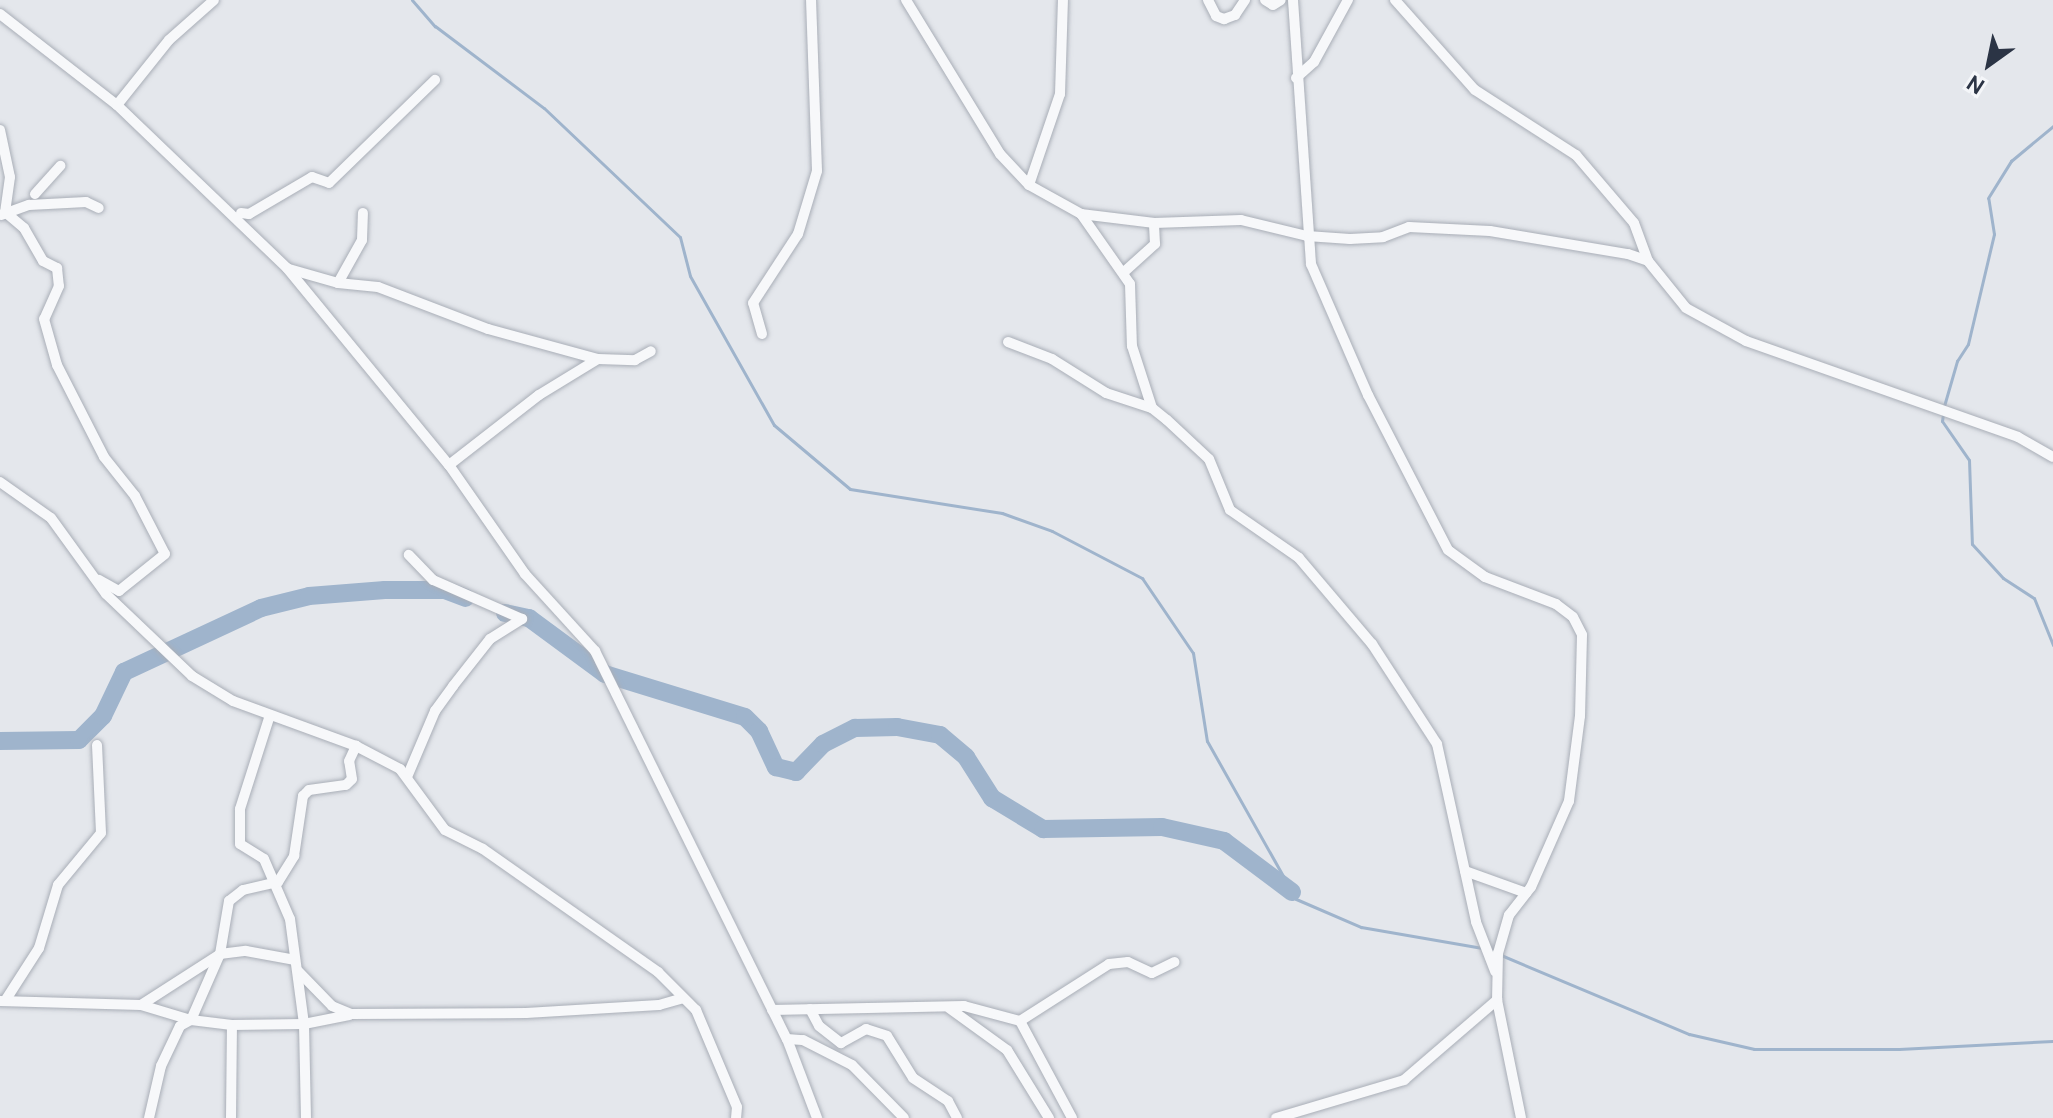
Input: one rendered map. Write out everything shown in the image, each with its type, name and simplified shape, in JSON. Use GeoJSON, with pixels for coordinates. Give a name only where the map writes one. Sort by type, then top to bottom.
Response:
{"type":"FeatureCollection","features":[{"type":"Feature","properties":{"kind":"street"},"geometry":{"type":"LineString","coordinates":[[117,105],[169,40],[214,0]]}},
{"type":"Feature","properties":{"kind":"street"},"geometry":{"type":"LineString","coordinates":[[762,334],[753,303],[798,234],[817,171],[811,0]]}},
{"type":"Feature","properties":{"kind":"street"},"geometry":{"type":"LineString","coordinates":[[906,0],[1000,154],[1029,185],[1081,214],[1154,223],[1241,220],[1307,236],[1371,239],[1409,227],[1490,231],[1579,243],[1648,261]]}},
{"type":"Feature","properties":{"kind":"street"},"geometry":{"type":"LineString","coordinates":[[1029,185],[1060,94],[1063,0]]}},
{"type":"Feature","properties":{"kind":"street"},"geometry":{"type":"LineString","coordinates":[[1208,0],[1216,16],[1224,19],[1235,15],[1245,0]]}},
{"type":"Feature","properties":{"kind":"street"},"geometry":{"type":"LineString","coordinates":[[1265,0],[1273,5],[1281,0]]}},
{"type":"Feature","properties":{"kind":"street"},"geometry":{"type":"LineString","coordinates":[[1293,0],[1307,236],[1313,274],[1434,529],[1448,550],[1476,572],[1565,609],[1582,635],[1580,716],[1569,801],[1526,893],[1503,928],[1495,973],[1497,1000],[1521,1118]]}},
{"type":"Feature","properties":{"kind":"street"},"geometry":{"type":"LineString","coordinates":[[1296,78],[1314,62],[1348,0]]}},
{"type":"Feature","properties":{"kind":"street"},"geometry":{"type":"LineString","coordinates":[[1395,0],[1475,90],[1576,155],[1634,223],[1648,261],[1686,308],[1746,341],[2018,437],[2053,457]]}},
{"type":"Feature","properties":{"kind":"street"},"geometry":{"type":"LineString","coordinates":[[0,14],[117,105],[287,268],[449,465],[525,574],[595,651],[787,1039],[817,1118]]}},
{"type":"Feature","properties":{"kind":"street"},"geometry":{"type":"LineString","coordinates":[[241,213],[249,214],[312,177],[329,183],[435,80]]}},
{"type":"Feature","properties":{"kind":"street"},"geometry":{"type":"LineString","coordinates":[[0,130],[10,177],[2,214]]}},
{"type":"Feature","properties":{"kind":"street"},"geometry":{"type":"LineString","coordinates":[[35,194],[60,166]]}},
{"type":"Feature","properties":{"kind":"street"},"geometry":{"type":"LineString","coordinates":[[2,214],[86,202],[99,208]]}},
{"type":"Feature","properties":{"kind":"street"},"geometry":{"type":"LineString","coordinates":[[338,283],[362,240],[363,213]]}},
{"type":"Feature","properties":{"kind":"street"},"geometry":{"type":"LineString","coordinates":[[2,214],[24,228],[43,261],[57,268],[59,286],[44,319],[57,365],[104,457],[135,496],[165,554],[119,591],[94,577]]}},
{"type":"Feature","properties":{"kind":"street"},"geometry":{"type":"LineString","coordinates":[[1081,214],[1124,272],[1133,296],[1132,346],[1152,408]]}},
{"type":"Feature","properties":{"kind":"street"},"geometry":{"type":"LineString","coordinates":[[1124,272],[1155,244],[1154,223]]}},
{"type":"Feature","properties":{"kind":"street"},"geometry":{"type":"LineString","coordinates":[[287,268],[338,283],[378,287],[479,327],[598,359],[635,360],[651,351]]}},
{"type":"Feature","properties":{"kind":"street"},"geometry":{"type":"LineString","coordinates":[[1008,342],[1052,359],[1106,393],[1152,408],[1209,459],[1230,510],[1299,558],[1379,654],[1437,744],[1476,922],[1495,973]]}},
{"type":"Feature","properties":{"kind":"street"},"geometry":{"type":"LineString","coordinates":[[449,465],[539,395],[598,359]]}},
{"type":"Feature","properties":{"kind":"street"},"geometry":{"type":"LineString","coordinates":[[0,482],[51,518],[94,577],[192,676],[223,695],[356,746],[407,777],[445,830],[483,849],[598,927],[683,998],[696,1010],[737,1107],[736,1118]]}},
{"type":"Feature","properties":{"kind":"street"},"geometry":{"type":"LineString","coordinates":[[407,777],[435,711],[453,686],[490,639],[522,619],[433,580],[409,555]]}},
{"type":"Feature","properties":{"kind":"street"},"geometry":{"type":"LineString","coordinates":[[270,715],[240,809],[240,844],[264,859],[278,882],[290,919],[304,1024],[306,1118]]}},
{"type":"Feature","properties":{"kind":"street"},"geometry":{"type":"LineString","coordinates":[[2,1001],[39,948],[58,885],[101,833],[97,745]]}},
{"type":"Feature","properties":{"kind":"street"},"geometry":{"type":"LineString","coordinates":[[149,1118],[161,1066],[180,1026],[191,1020],[220,954],[226,909],[234,894],[278,882],[294,856],[303,796],[309,790],[346,785],[352,779],[349,761],[356,746]]}},
{"type":"Feature","properties":{"kind":"street"},"geometry":{"type":"LineString","coordinates":[[1465,871],[1526,893]]}},
{"type":"Feature","properties":{"kind":"street"},"geometry":{"type":"LineString","coordinates":[[141,1005],[220,954],[246,951],[296,965],[322,998],[351,1014]]}},
{"type":"Feature","properties":{"kind":"street"},"geometry":{"type":"LineString","coordinates":[[772,1010],[947,1007],[1020,1021],[1109,964],[1128,962],[1152,973],[1175,962]]}},
{"type":"Feature","properties":{"kind":"street"},"geometry":{"type":"LineString","coordinates":[[2,1001],[141,1005],[191,1020],[232,1025],[304,1024],[351,1014],[526,1013],[659,1005],[683,998]]}},
{"type":"Feature","properties":{"kind":"street"},"geometry":{"type":"LineString","coordinates":[[1276,1118],[1404,1080],[1497,1000]]}},
{"type":"Feature","properties":{"kind":"street"},"geometry":{"type":"LineString","coordinates":[[947,1007],[1007,1050],[1049,1118]]}},
{"type":"Feature","properties":{"kind":"street"},"geometry":{"type":"LineString","coordinates":[[810,1009],[819,1026],[841,1043],[866,1029],[887,1036],[913,1078],[948,1101],[957,1118]]}},
{"type":"Feature","properties":{"kind":"street"},"geometry":{"type":"LineString","coordinates":[[1020,1021],[1072,1118]]}},
{"type":"Feature","properties":{"kind":"street"},"geometry":{"type":"LineString","coordinates":[[231,1118],[232,1025]]}},
{"type":"Feature","properties":{"kind":"street"},"geometry":{"type":"LineString","coordinates":[[787,1039],[803,1040],[852,1065],[904,1118]]}},
{"type":"Feature","properties":{"kind":"waterway"},"geometry":{"type":"LineString","coordinates":[[412,0],[435,26],[544,108],[680,237],[690,276],[774,425],[850,489],[1002,513],[1052,531],[1142,578],[1193,653],[1207,741],[1296,899],[1361,927],[1482,948]]}},
{"type":"Feature","properties":{"kind":"waterway"},"geometry":{"type":"LineString","coordinates":[[1944,406],[1957,361],[1968,344],[1994,234],[1988,198],[2011,161],[2053,126]]}},
{"type":"Feature","properties":{"kind":"waterway"},"geometry":{"type":"LineString","coordinates":[[1943,414],[1942,421],[1969,460],[1972,544],[2003,578],[2034,598],[2053,645]]}},
{"type":"Feature","properties":{"kind":"waterway"},"geometry":{"type":"LineString","coordinates":[[0,741],[79,740],[103,716],[124,672],[261,608],[309,596],[385,590],[445,590],[466,598]]}},
{"type":"Feature","properties":{"kind":"waterway"},"geometry":{"type":"LineString","coordinates":[[505,613],[529,618],[605,674],[745,717],[759,731],[776,767],[796,772],[823,744],[855,728],[897,727],[940,735],[966,757],[992,798],[1043,829],[1162,827],[1224,841],[1292,892]]}},
{"type":"Feature","properties":{"kind":"waterway"},"geometry":{"type":"LineString","coordinates":[[1489,950],[1689,1034],[1754,1049],[1899,1049],[2053,1041]]}}]}
